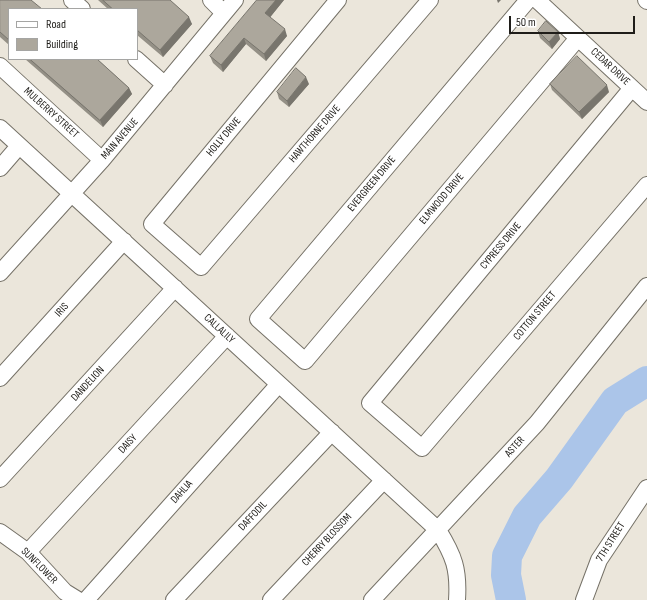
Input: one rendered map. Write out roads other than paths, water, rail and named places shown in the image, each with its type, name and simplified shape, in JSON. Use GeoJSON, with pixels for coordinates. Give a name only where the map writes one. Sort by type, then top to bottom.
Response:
{"type":"FeatureCollection","features":[{"type":"Feature","properties":{"kind":"street"},"geometry":{"type":"LineString","coordinates":[[72,0],[81,8]]}},
{"type":"Feature","properties":{"kind":"street"},"geometry":{"type":"LineString","coordinates":[[211,0],[224,12]]}},
{"type":"Feature","properties":{"kind":"street","name":"MAIN AVENUE"},"geometry":{"type":"LineString","coordinates":[[0,273],[102,160],[235,0]]}},
{"type":"Feature","properties":{"kind":"street","name":"HOLLY DRIVE"},"geometry":{"type":"LineString","coordinates":[[201,267],[152,224],[338,0]]}},
{"type":"Feature","properties":{"kind":"street","name":"HAWTHORNE DRIVE"},"geometry":{"type":"LineString","coordinates":[[201,267],[430,0]]}},
{"type":"Feature","properties":{"kind":"street","name":"EVERGREEN DRIVE"},"geometry":{"type":"LineString","coordinates":[[305,361],[258,319],[528,0]]}},
{"type":"Feature","properties":{"kind":"street","name":"CEDAR DRIVE"},"geometry":{"type":"LineString","coordinates":[[537,0],[647,102]]}},
{"type":"Feature","properties":{"kind":"street","name":"ELMWOOD DRIVE"},"geometry":{"type":"LineString","coordinates":[[305,361],[578,38]]}},
{"type":"Feature","properties":{"kind":"street"},"geometry":{"type":"LineString","coordinates":[[137,60],[165,85]]}},
{"type":"Feature","properties":{"kind":"street","name":"MULBERRY STREET"},"geometry":{"type":"LineString","coordinates":[[0,66],[102,160]]}},
{"type":"Feature","properties":{"kind":"street","name":"CYPRESS DRIVE"},"geometry":{"type":"LineString","coordinates":[[422,448],[370,403],[632,88]]}},
{"type":"Feature","properties":{"kind":"street","name":"CALLALILY"},"geometry":{"type":"LineString","coordinates":[[0,128],[438,530],[452,553],[459,580],[457,600]]}},
{"type":"Feature","properties":{"kind":"street"},"geometry":{"type":"LineString","coordinates":[[0,168],[20,146]]}},
{"type":"Feature","properties":{"kind":"street","name":"COTTON STREET"},"geometry":{"type":"LineString","coordinates":[[422,448],[647,185]]}},
{"type":"Feature","properties":{"kind":"street","name":"IRIS"},"geometry":{"type":"LineString","coordinates":[[0,378],[124,241]]}},
{"type":"Feature","properties":{"kind":"street","name":"ASTER"},"geometry":{"type":"LineString","coordinates":[[372,600],[537,423],[647,286]]}},
{"type":"Feature","properties":{"kind":"street","name":"DANDELION"},"geometry":{"type":"LineString","coordinates":[[0,479],[175,288]]}},
{"type":"Feature","properties":{"kind":"street","name":"DAISY"},"geometry":{"type":"LineString","coordinates":[[28,552],[227,336]]}},
{"type":"Feature","properties":{"kind":"street","name":"DAHLIA"},"geometry":{"type":"LineString","coordinates":[[86,600],[279,384]]}},
{"type":"Feature","properties":{"kind":"street","name":"DAFFODIL"},"geometry":{"type":"LineString","coordinates":[[174,600],[332,432]]}},
{"type":"Feature","properties":{"kind":"street","name":"CHERRY BLOSSOM"},"geometry":{"type":"LineString","coordinates":[[271,600],[384,480]]}},
{"type":"Feature","properties":{"kind":"street","name":"7TH STREET"},"geometry":{"type":"LineString","coordinates":[[584,600],[599,560],[647,488]]}},
{"type":"Feature","properties":{"kind":"street","name":"SUNFLOWER"},"geometry":{"type":"LineString","coordinates":[[0,532],[28,552],[65,592],[78,600]]}},
{"type":"Feature","properties":{"kind":"waterway"},"geometry":{"type":"LineString","coordinates":[[511,600],[506,575],[507,556],[527,516],[559,479],[615,401],[647,381]]}}]}
